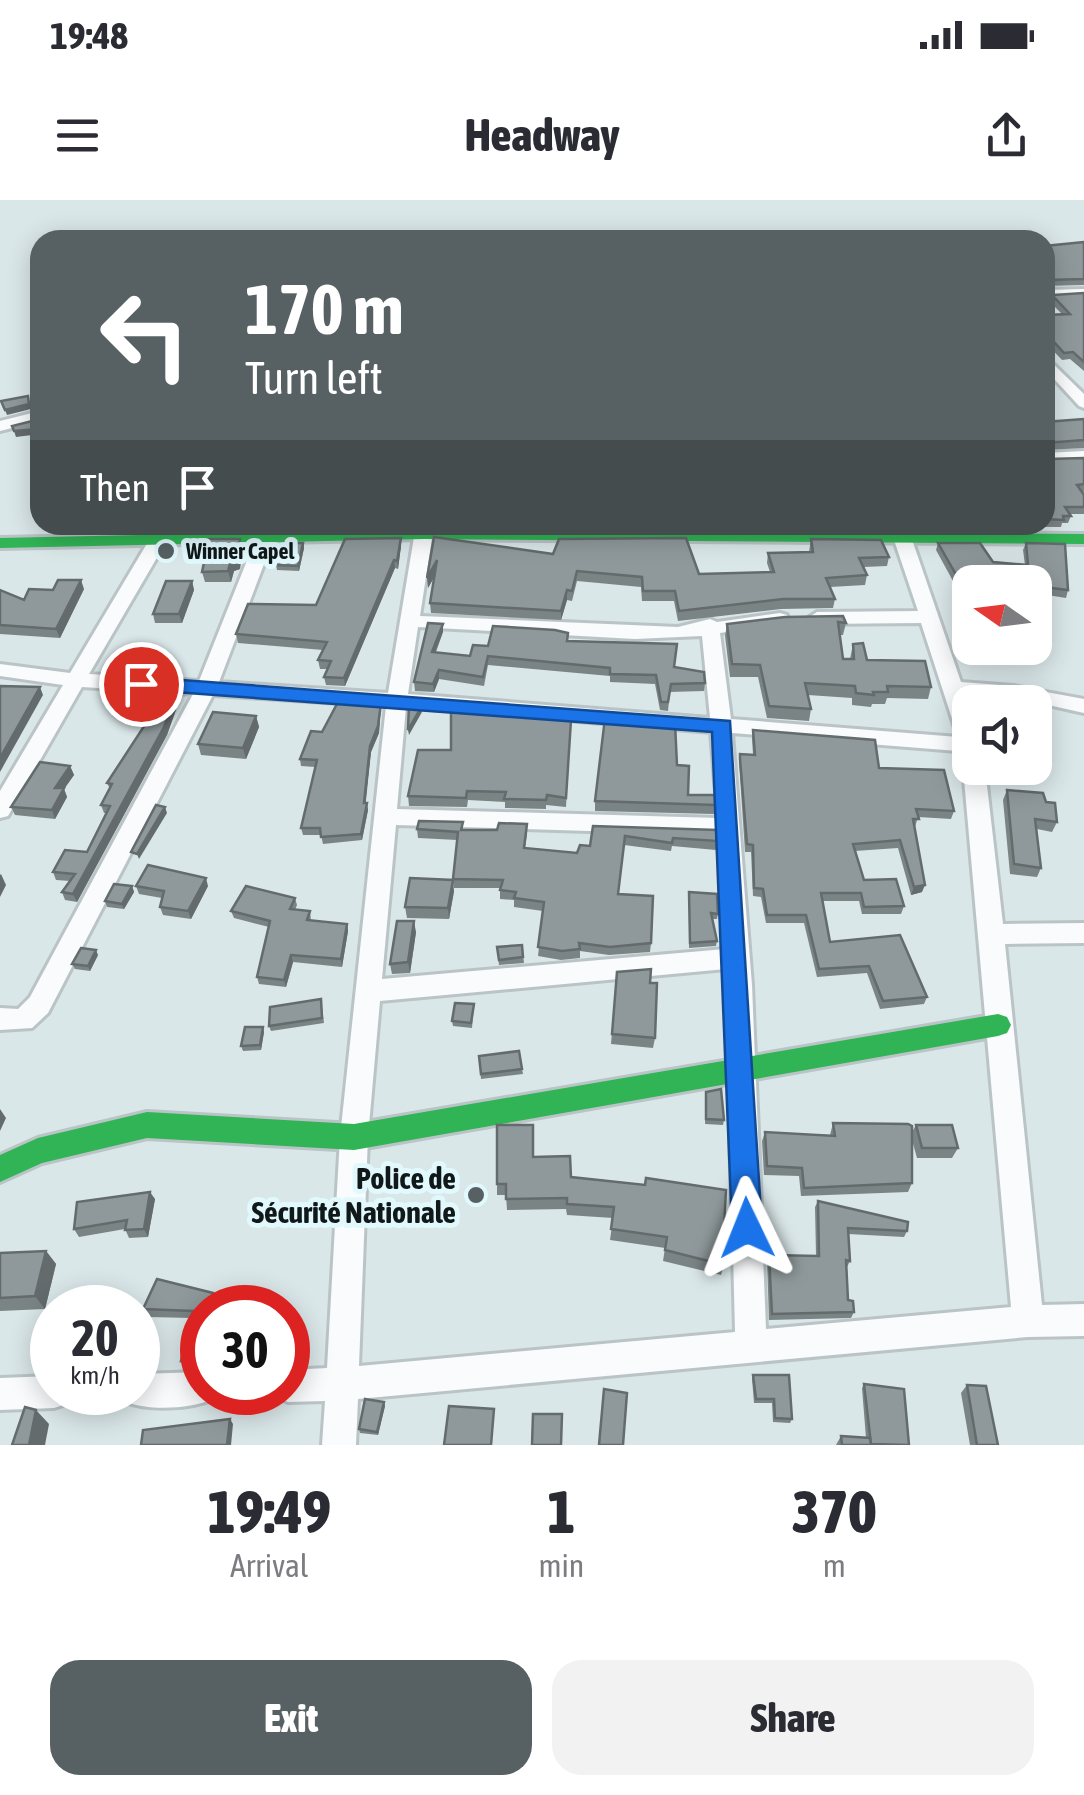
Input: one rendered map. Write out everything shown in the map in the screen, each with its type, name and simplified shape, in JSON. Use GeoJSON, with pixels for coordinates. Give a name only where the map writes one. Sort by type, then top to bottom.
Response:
{"type":"FeatureCollection","features":[{"type":"Feature","properties":{"kind":"street"},"geometry":{"type":"LineString","coordinates":[[1055,293],[1084,292]]}},
{"type":"Feature","properties":{"kind":"street"},"geometry":{"type":"LineString","coordinates":[[1055,380],[1084,378]]}},
{"type":"Feature","properties":{"kind":"street"},"geometry":{"type":"LineString","coordinates":[[1055,381],[1084,403]]}},
{"type":"Feature","properties":{"kind":"street"},"geometry":{"type":"LineString","coordinates":[[0,426],[30,419]]}},
{"type":"Feature","properties":{"kind":"street"},"geometry":{"type":"LineString","coordinates":[[1055,457],[1084,456]]}},
{"type":"Feature","properties":{"kind":"street"},"geometry":{"type":"LineString","coordinates":[[0,543],[130,535]]}},
{"type":"Feature","properties":{"kind":"street"},"geometry":{"type":"LineString","coordinates":[[0,810],[162,535]]}},
{"type":"Feature","properties":{"kind":"street"},"geometry":{"type":"LineString","coordinates":[[204,535],[325,535]]}},
{"type":"Feature","properties":{"kind":"street"},"geometry":{"type":"LineString","coordinates":[[339,1445],[354,1137],[397,700],[423,535]]}},
{"type":"Feature","properties":{"kind":"street"},"geometry":{"type":"LineString","coordinates":[[902,535],[952,685]]}},
{"type":"Feature","properties":{"kind":"street"},"geometry":{"type":"LineString","coordinates":[[979,535],[1084,539]]}},
{"type":"Feature","properties":{"kind":"street"},"geometry":{"type":"LineString","coordinates":[[0,1019],[23,1020],[39,1005],[207,688],[265,538]]}},
{"type":"Feature","properties":{"kind":"street"},"geometry":{"type":"LineString","coordinates":[[410,621],[636,633],[678,632],[782,618],[930,617]]}},
{"type":"Feature","properties":{"kind":"street"},"geometry":{"type":"LineString","coordinates":[[710,626],[723,726],[729,827],[751,1346]]}},
{"type":"Feature","properties":{"kind":"street"},"geometry":{"type":"LineString","coordinates":[[0,670],[76,680],[952,742]]}},
{"type":"Feature","properties":{"kind":"street"},"geometry":{"type":"LineString","coordinates":[[1052,700],[1084,706]]}},
{"type":"Feature","properties":{"kind":"street"},"geometry":{"type":"LineString","coordinates":[[976,785],[994,934],[998,1025],[1028,1321]]}},
{"type":"Feature","properties":{"kind":"street"},"geometry":{"type":"LineString","coordinates":[[387,817],[729,827]]}},
{"type":"Feature","properties":{"kind":"street"},"geometry":{"type":"LineString","coordinates":[[994,934],[1084,933]]}},
{"type":"Feature","properties":{"kind":"street"},"geometry":{"type":"LineString","coordinates":[[370,991],[736,958]]}},
{"type":"Feature","properties":{"kind":"street"},"geometry":{"type":"LineString","coordinates":[[0,1169],[76,1139],[147,1126],[354,1137],[998,1025]]}},
{"type":"Feature","properties":{"kind":"street"},"geometry":{"type":"LineString","coordinates":[[310,1385],[1028,1321],[1084,1320]]}},
{"type":"Feature","properties":{"kind":"street"},"geometry":{"type":"LineString","coordinates":[[0,1394],[30,1393]]}},
{"type":"Feature","properties":{"kind":"building"},"geometry":{"type":"Polygon","coordinates":[[[1084,242],[1084,279],[1055,280],[1055,245],[1084,242]]]}},
{"type":"Feature","properties":{"kind":"building"},"geometry":{"type":"Polygon","coordinates":[[[1084,293],[1084,362],[1073,352],[1064,353],[1055,343],[1055,315],[1070,314],[1055,295],[1084,293]]]}},
{"type":"Feature","properties":{"kind":"building"},"geometry":{"type":"Polygon","coordinates":[[[28,396],[29,404],[5,410],[1,401],[28,396]]]}},
{"type":"Feature","properties":{"kind":"building"},"geometry":{"type":"Polygon","coordinates":[[[1084,419],[1084,440],[1055,442],[1055,421],[1084,419]]]}},
{"type":"Feature","properties":{"kind":"building"},"geometry":{"type":"Polygon","coordinates":[[[30,422],[30,430],[14,431],[12,426],[30,422]]]}},
{"type":"Feature","properties":{"kind":"building"},"geometry":{"type":"Polygon","coordinates":[[[1084,458],[1084,484],[1077,485],[1084,495],[1084,507],[1065,507],[1071,516],[1063,516],[1064,520],[1055,520],[1055,459],[1084,458]]]}},
{"type":"Feature","properties":{"kind":"building"},"geometry":{"type":"Polygon","coordinates":[[[434,537],[553,554],[559,539],[686,538],[699,574],[774,572],[768,553],[813,552],[811,539],[881,540],[889,557],[859,558],[867,575],[826,578],[835,599],[783,599],[679,611],[675,591],[643,591],[642,577],[577,571],[561,611],[430,603],[437,560],[427,578],[434,537]]]}},
{"type":"Feature","properties":{"kind":"building"},"geometry":{"type":"Polygon","coordinates":[[[401,538],[397,561],[394,560],[344,678],[324,677],[331,661],[318,660],[327,642],[236,634],[248,604],[316,605],[345,539],[401,538]]]}},
{"type":"Feature","properties":{"kind":"building"},"geometry":{"type":"Polygon","coordinates":[[[209,539],[240,539],[237,558],[231,560],[228,571],[202,572],[209,539]]]}},
{"type":"Feature","properties":{"kind":"building"},"geometry":{"type":"Polygon","coordinates":[[[282,543],[303,543],[298,566],[276,565],[282,543]]]}},
{"type":"Feature","properties":{"kind":"building"},"geometry":{"type":"Polygon","coordinates":[[[938,543],[980,543],[993,562],[1028,565],[952,565],[938,543]]]}},
{"type":"Feature","properties":{"kind":"building"},"geometry":{"type":"Polygon","coordinates":[[[1026,543],[1065,544],[1068,590],[1052,588],[1052,565],[1028,565],[1026,543]]]}},
{"type":"Feature","properties":{"kind":"building"},"geometry":{"type":"Polygon","coordinates":[[[58,580],[81,580],[56,629],[0,625],[0,590],[24,600],[29,589],[53,590],[58,580]]]}},
{"type":"Feature","properties":{"kind":"building"},"geometry":{"type":"Polygon","coordinates":[[[166,581],[192,581],[179,614],[153,614],[166,581]]]}},
{"type":"Feature","properties":{"kind":"building"},"geometry":{"type":"Polygon","coordinates":[[[843,616],[846,623],[838,622],[843,659],[854,659],[853,644],[863,643],[867,660],[925,661],[931,687],[887,686],[888,692],[873,692],[874,695],[856,693],[855,686],[805,683],[811,709],[769,706],[760,665],[732,664],[727,624],[843,616]]]}},
{"type":"Feature","properties":{"kind":"building"},"geometry":{"type":"Polygon","coordinates":[[[428,623],[443,624],[432,652],[470,656],[473,645],[488,646],[493,626],[555,630],[568,633],[567,641],[677,644],[674,667],[704,672],[705,683],[671,684],[668,702],[661,702],[656,675],[610,674],[610,668],[488,656],[483,677],[439,670],[433,684],[414,682],[428,623]]]}},
{"type":"Feature","properties":{"kind":"building"},"geometry":{"type":"Polygon","coordinates":[[[0,686],[40,687],[0,758],[0,686]]]}},
{"type":"Feature","properties":{"kind":"building"},"geometry":{"type":"Polygon","coordinates":[[[167,691],[176,696],[164,727],[73,894],[62,892],[75,874],[53,872],[65,850],[87,852],[110,806],[101,805],[112,784],[107,783],[167,691]]]}},
{"type":"Feature","properties":{"kind":"building"},"geometry":{"type":"Polygon","coordinates":[[[338,702],[373,706],[374,702],[381,703],[370,746],[361,834],[321,837],[320,828],[301,828],[317,760],[300,759],[311,731],[322,732],[338,702]]]}},
{"type":"Feature","properties":{"kind":"building"},"geometry":{"type":"Polygon","coordinates":[[[409,705],[422,706],[408,730],[409,705]]]}},
{"type":"Feature","properties":{"kind":"building"},"geometry":{"type":"Polygon","coordinates":[[[451,708],[571,720],[566,798],[547,795],[546,800],[504,799],[506,792],[467,791],[466,798],[408,796],[418,750],[451,750],[451,708]]]}},
{"type":"Feature","properties":{"kind":"building"},"geometry":{"type":"Polygon","coordinates":[[[213,712],[256,716],[243,748],[198,744],[213,712]]]}},
{"type":"Feature","properties":{"kind":"building"},"geometry":{"type":"Polygon","coordinates":[[[605,718],[675,723],[677,765],[689,766],[688,795],[715,795],[715,805],[595,801],[605,718]]]}},
{"type":"Feature","properties":{"kind":"building"},"geometry":{"type":"Polygon","coordinates":[[[753,730],[875,740],[879,768],[944,770],[954,811],[916,809],[919,819],[913,819],[925,885],[914,887],[900,840],[853,844],[864,880],[896,879],[904,906],[864,907],[861,893],[821,893],[830,942],[900,935],[927,997],[883,1001],[869,966],[819,969],[806,915],[767,915],[763,889],[754,888],[753,845],[747,844],[740,759],[740,754],[755,755],[753,730]]]}},
{"type":"Feature","properties":{"kind":"building"},"geometry":{"type":"Polygon","coordinates":[[[40,762],[70,766],[55,788],[64,788],[52,810],[11,807],[40,762]]]}},
{"type":"Feature","properties":{"kind":"building"},"geometry":{"type":"Polygon","coordinates":[[[1007,790],[1043,793],[1046,802],[1055,803],[1057,822],[1035,819],[1041,868],[1014,864],[1007,790]]]}},
{"type":"Feature","properties":{"kind":"building"},"geometry":{"type":"Polygon","coordinates":[[[156,805],[165,807],[137,854],[131,852],[156,805]]]}},
{"type":"Feature","properties":{"kind":"building"},"geometry":{"type":"Polygon","coordinates":[[[419,821],[463,822],[461,830],[497,830],[499,823],[527,824],[524,848],[577,853],[580,845],[590,846],[593,826],[717,830],[717,841],[673,838],[672,843],[625,836],[618,894],[653,896],[651,943],[610,947],[579,943],[580,949],[562,951],[538,947],[544,902],[514,898],[516,892],[500,890],[503,880],[453,879],[458,832],[417,829],[419,821]]]}},
{"type":"Feature","properties":{"kind":"building"},"geometry":{"type":"Polygon","coordinates":[[[148,865],[206,878],[188,911],[160,907],[164,891],[136,886],[148,865]]]}},
{"type":"Feature","properties":{"kind":"building"},"geometry":{"type":"Polygon","coordinates":[[[410,878],[453,880],[448,908],[405,907],[410,878]]]}},
{"type":"Feature","properties":{"kind":"building"},"geometry":{"type":"Polygon","coordinates":[[[114,884],[132,886],[122,904],[105,901],[114,884]]]}},
{"type":"Feature","properties":{"kind":"building"},"geometry":{"type":"Polygon","coordinates":[[[246,886],[295,898],[290,909],[310,911],[307,920],[347,924],[341,959],[291,955],[284,980],[257,977],[270,921],[231,911],[246,886]]]}},
{"type":"Feature","properties":{"kind":"building"},"geometry":{"type":"Polygon","coordinates":[[[689,892],[717,894],[718,914],[711,913],[717,941],[690,943],[689,892]]]}},
{"type":"Feature","properties":{"kind":"building"},"geometry":{"type":"Polygon","coordinates":[[[397,921],[414,921],[408,962],[390,964],[397,921]]]}},
{"type":"Feature","properties":{"kind":"building"},"geometry":{"type":"Polygon","coordinates":[[[522,945],[523,957],[499,960],[497,947],[522,945]]]}},
{"type":"Feature","properties":{"kind":"building"},"geometry":{"type":"Polygon","coordinates":[[[81,948],[96,950],[88,966],[72,964],[81,948]]]}},
{"type":"Feature","properties":{"kind":"building"},"geometry":{"type":"Polygon","coordinates":[[[651,969],[650,983],[657,983],[655,1038],[612,1034],[617,972],[651,969]]]}},
{"type":"Feature","properties":{"kind":"building"},"geometry":{"type":"Polygon","coordinates":[[[321,999],[322,1018],[269,1026],[270,1007],[321,999]]]}},
{"type":"Feature","properties":{"kind":"building"},"geometry":{"type":"Polygon","coordinates":[[[455,1003],[474,1004],[471,1023],[452,1021],[455,1003]]]}},
{"type":"Feature","properties":{"kind":"building"},"geometry":{"type":"Polygon","coordinates":[[[245,1027],[263,1027],[260,1045],[241,1046],[245,1027]]]}},
{"type":"Feature","properties":{"kind":"building"},"geometry":{"type":"Polygon","coordinates":[[[519,1051],[522,1069],[481,1074],[479,1056],[519,1051]]]}},
{"type":"Feature","properties":{"kind":"building"},"geometry":{"type":"Polygon","coordinates":[[[721,1089],[724,1120],[706,1119],[706,1092],[721,1089]]]}},
{"type":"Feature","properties":{"kind":"building"},"geometry":{"type":"Polygon","coordinates":[[[833,1123],[912,1126],[912,1183],[804,1188],[802,1168],[767,1166],[765,1132],[835,1136],[833,1123]]]}},
{"type":"Feature","properties":{"kind":"building"},"geometry":{"type":"Polygon","coordinates":[[[497,1125],[533,1125],[533,1157],[570,1156],[571,1177],[645,1185],[646,1178],[726,1190],[724,1227],[730,1229],[724,1265],[665,1250],[667,1237],[611,1229],[614,1207],[567,1204],[567,1198],[506,1199],[506,1184],[497,1184],[497,1125]]]}},
{"type":"Feature","properties":{"kind":"building"},"geometry":{"type":"Polygon","coordinates":[[[916,1125],[952,1125],[958,1148],[922,1148],[916,1125]]]}},
{"type":"Feature","properties":{"kind":"building"},"geometry":{"type":"Polygon","coordinates":[[[150,1192],[144,1229],[125,1230],[127,1220],[74,1229],[77,1202],[150,1192]]]}},
{"type":"Feature","properties":{"kind":"building"},"geometry":{"type":"Polygon","coordinates":[[[818,1201],[908,1222],[907,1231],[848,1228],[848,1300],[853,1301],[854,1312],[772,1314],[769,1255],[819,1256],[818,1201]]]}},
{"type":"Feature","properties":{"kind":"building"},"geometry":{"type":"Polygon","coordinates":[[[46,1251],[38,1285],[30,1285],[30,1296],[0,1298],[0,1253],[46,1251]]]}},
{"type":"Feature","properties":{"kind":"building"},"geometry":{"type":"Polygon","coordinates":[[[157,1279],[181,1285],[180,1310],[160,1310],[160,1285],[154,1285],[157,1279]]]}},
{"type":"Feature","properties":{"kind":"building"},"geometry":{"type":"Polygon","coordinates":[[[753,1375],[789,1375],[792,1419],[775,1418],[774,1399],[756,1399],[753,1375]]]}},
{"type":"Feature","properties":{"kind":"building"},"geometry":{"type":"Polygon","coordinates":[[[864,1384],[904,1389],[909,1445],[871,1444],[864,1384]]]}},
{"type":"Feature","properties":{"kind":"building"},"geometry":{"type":"Polygon","coordinates":[[[967,1385],[986,1386],[998,1445],[977,1445],[967,1385]]]}},
{"type":"Feature","properties":{"kind":"building"},"geometry":{"type":"Polygon","coordinates":[[[604,1389],[627,1393],[623,1445],[599,1445],[604,1389]]]}},
{"type":"Feature","properties":{"kind":"building"},"geometry":{"type":"Polygon","coordinates":[[[365,1399],[384,1402],[377,1432],[359,1429],[365,1399]]]}},
{"type":"Feature","properties":{"kind":"building"},"geometry":{"type":"Polygon","coordinates":[[[449,1406],[494,1409],[491,1445],[444,1445],[449,1406]]]}},
{"type":"Feature","properties":{"kind":"building"},"geometry":{"type":"Polygon","coordinates":[[[25,1407],[30,1408],[30,1415],[35,1415],[29,1445],[12,1445],[25,1407]]]}},
{"type":"Feature","properties":{"kind":"building"},"geometry":{"type":"Polygon","coordinates":[[[533,1414],[562,1414],[561,1445],[532,1445],[533,1414]]]}},
{"type":"Feature","properties":{"kind":"building"},"geometry":{"type":"Polygon","coordinates":[[[230,1419],[227,1445],[141,1445],[143,1430],[230,1419]]]}},
{"type":"Feature","properties":{"kind":"building"},"geometry":{"type":"Polygon","coordinates":[[[841,1436],[870,1438],[871,1445],[842,1445],[841,1436]]]}},
{"type":"Feature","properties":{"kind":"traffic: fast"},"geometry":{"type":"LineString","coordinates":[[0,543],[377,535]]}},
{"type":"Feature","properties":{"kind":"traffic: fast"},"geometry":{"type":"LineString","coordinates":[[556,535],[1084,539]]}},
{"type":"Feature","properties":{"kind":"traffic: fast"},"geometry":{"type":"LineString","coordinates":[[0,1169],[38,1151],[147,1125],[354,1137],[998,1025]]}},
{"type":"Feature","properties":{"kind":"place","name":"Winner Capel"},"geometry":{"type":"Point","coordinates":[166,551]}},
{"type":"Feature","properties":{"kind":"place","name":"Police de Sécurité Nationale"},"geometry":{"type":"Point","coordinates":[476,1195]}},
{"type":"Feature","properties":{"kind":"route"},"geometry":{"type":"LineString","coordinates":[[141,684],[723,726],[747,1228]]}}]}
